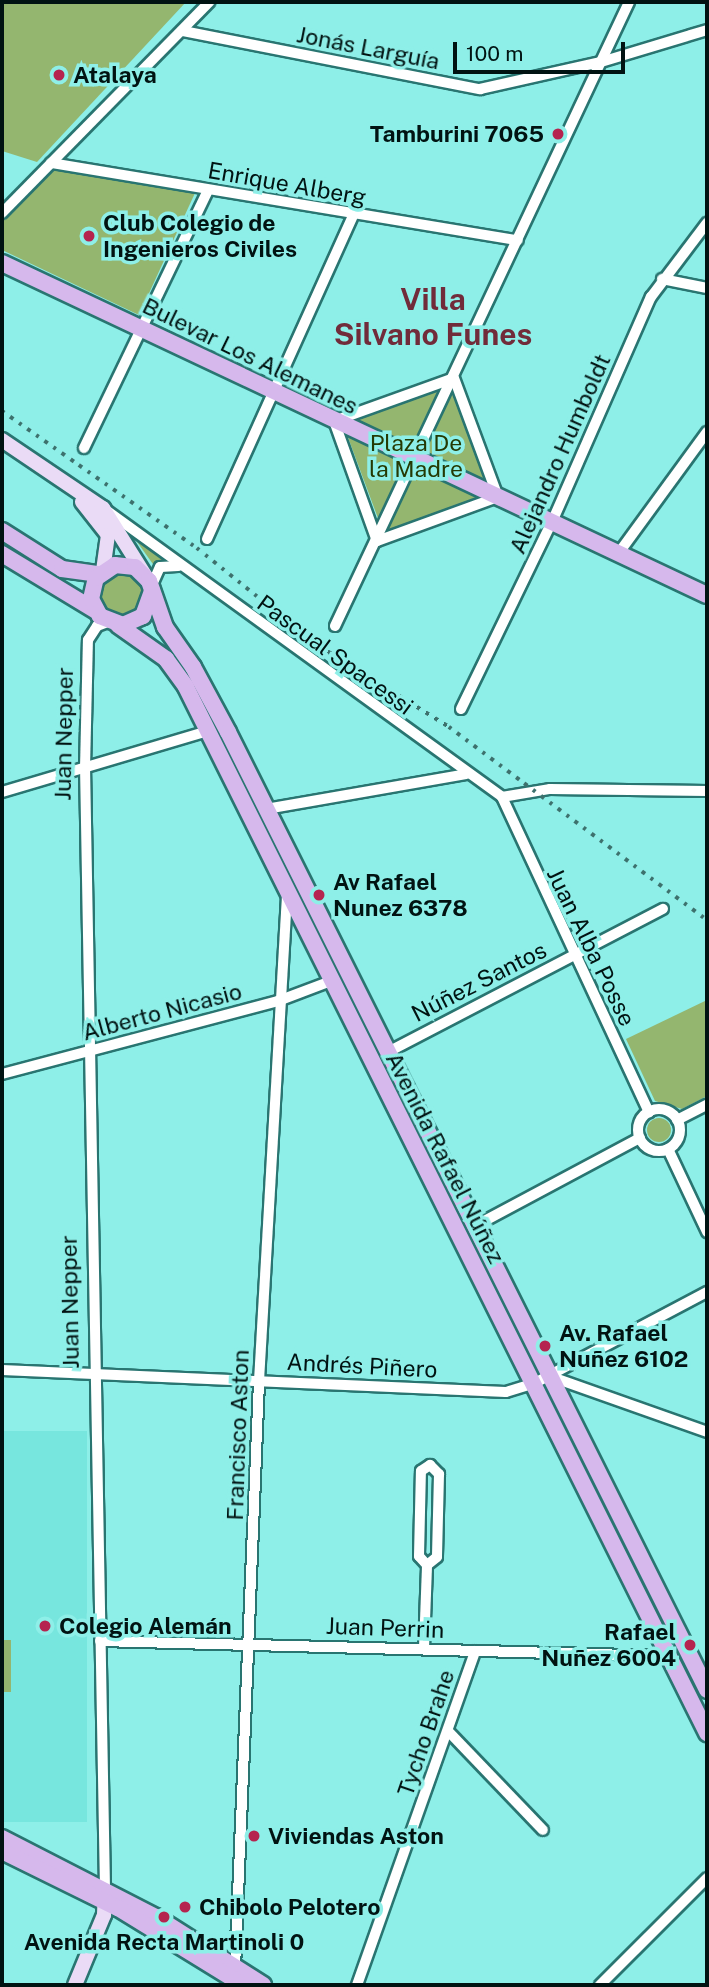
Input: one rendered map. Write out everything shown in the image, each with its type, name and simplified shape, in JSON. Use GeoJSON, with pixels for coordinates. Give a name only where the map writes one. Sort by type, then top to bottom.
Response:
{"type":"FeatureCollection","features":[{"type":"Feature","properties":{"kind":"main road","name":"Bulevar Los Alemanes"},"geometry":{"type":"LineString","coordinates":[[2,263],[415,460],[707,595]]}},
{"type":"Feature","properties":{"kind":"main road","name":"Avenida Rafael Núñez"},"geometry":{"type":"LineString","coordinates":[[2,440],[72,491],[103,508],[149,584],[165,627],[199,677],[707,1690]]}},
{"type":"Feature","properties":{"kind":"main road","name":"Avenida Rafael Núñez"},"geometry":{"type":"LineString","coordinates":[[72,491],[105,528],[109,542],[101,572],[91,592],[107,619],[172,665],[208,731],[707,1733]]}},
{"type":"Feature","properties":{"kind":"main road"},"geometry":{"type":"LineString","coordinates":[[2,530],[62,569],[101,572],[122,564],[149,584],[144,616],[107,619],[2,554]]}},
{"type":"Feature","properties":{"kind":"main road"},"geometry":{"type":"LineString","coordinates":[[320,959],[331,970],[369,1046],[376,1052],[388,1052]]}},
{"type":"Feature","properties":{"kind":"main road"},"geometry":{"type":"LineString","coordinates":[[514,1345],[525,1348],[538,1373],[549,1375]]}},
{"type":"Feature","properties":{"kind":"main road"},"geometry":{"type":"LineString","coordinates":[[533,1384],[544,1386],[561,1414],[570,1416]]}},
{"type":"Feature","properties":{"kind":"main road"},"geometry":{"type":"LineString","coordinates":[[2,1838],[105,1895],[237,1977],[263,1985]]}},
{"type":"Feature","properties":{"kind":"main road"},"geometry":{"type":"LineString","coordinates":[[2,1851],[105,1895]]}},
{"type":"Feature","properties":{"kind":"main road","name":"Juan Nepper"},"geometry":{"type":"LineString","coordinates":[[75,1985],[105,1895]]}},
{"type":"Feature","properties":{"kind":"street"},"geometry":{"type":"LineString","coordinates":[[2,213],[209,2]]}},
{"type":"Feature","properties":{"kind":"street"},"geometry":{"type":"LineString","coordinates":[[335,626],[629,2]]}},
{"type":"Feature","properties":{"kind":"street","name":"Jonás Larguía"},"geometry":{"type":"LineString","coordinates":[[183,31],[480,89],[601,62],[707,30]]}},
{"type":"Feature","properties":{"kind":"street","name":"Enrique Alberg"},"geometry":{"type":"LineString","coordinates":[[51,163],[518,240]]}},
{"type":"Feature","properties":{"kind":"street"},"geometry":{"type":"LineString","coordinates":[[84,447],[208,190]]}},
{"type":"Feature","properties":{"kind":"street"},"geometry":{"type":"LineString","coordinates":[[207,539],[354,215]]}},
{"type":"Feature","properties":{"kind":"street","name":"Alejandro Humboldt"},"geometry":{"type":"LineString","coordinates":[[461,709],[552,522],[662,279],[707,223]]}},
{"type":"Feature","properties":{"kind":"street"},"geometry":{"type":"LineString","coordinates":[[662,279],[707,288]]}},
{"type":"Feature","properties":{"kind":"street"},"geometry":{"type":"LineString","coordinates":[[377,541],[334,421],[454,378]]}},
{"type":"Feature","properties":{"kind":"street"},"geometry":{"type":"LineString","coordinates":[[377,541],[498,497],[454,378]]}},
{"type":"Feature","properties":{"kind":"street"},"geometry":{"type":"LineString","coordinates":[[618,554],[707,432]]}},
{"type":"Feature","properties":{"kind":"street","name":"Pascual Spacessi"},"geometry":{"type":"LineString","coordinates":[[103,508],[466,774],[502,797]]}},
{"type":"Feature","properties":{"kind":"street"},"geometry":{"type":"LineString","coordinates":[[149,584],[163,566],[181,567]]}},
{"type":"Feature","properties":{"kind":"street","name":"Juan Nepper"},"geometry":{"type":"LineString","coordinates":[[105,1895],[85,769],[88,640],[97,626],[107,619]]}},
{"type":"Feature","properties":{"kind":"street"},"geometry":{"type":"LineString","coordinates":[[2,792],[208,731]]}},
{"type":"Feature","properties":{"kind":"street"},"geometry":{"type":"LineString","coordinates":[[266,809],[466,774]]}},
{"type":"Feature","properties":{"kind":"street"},"geometry":{"type":"LineString","coordinates":[[502,797],[559,789],[707,791]]}},
{"type":"Feature","properties":{"kind":"street","name":"Juan Alba Posse"},"geometry":{"type":"LineString","coordinates":[[502,797],[573,956],[649,1112]]}},
{"type":"Feature","properties":{"kind":"street","name":"Francisco Aston"},"geometry":{"type":"LineString","coordinates":[[237,1977],[259,1381],[278,1001],[287,893]]}},
{"type":"Feature","properties":{"kind":"street","name":"Núñez Santos"},"geometry":{"type":"LineString","coordinates":[[388,1052],[663,909]]}},
{"type":"Feature","properties":{"kind":"street","name":"Alberto Nicasio"},"geometry":{"type":"LineString","coordinates":[[2,1074],[278,1001],[331,981]]}},
{"type":"Feature","properties":{"kind":"street"},"geometry":{"type":"LineString","coordinates":[[677,1120],[707,1105]]}},
{"type":"Feature","properties":{"kind":"street"},"geometry":{"type":"LineString","coordinates":[[664,1110],[677,1120],[680,1134],[668,1149],[652,1150],[640,1138],[641,1121],[649,1112],[664,1110]]}},
{"type":"Feature","properties":{"kind":"street"},"geometry":{"type":"LineString","coordinates":[[475,1226],[640,1138]]}},
{"type":"Feature","properties":{"kind":"street"},"geometry":{"type":"LineString","coordinates":[[668,1149],[707,1231]]}},
{"type":"Feature","properties":{"kind":"street","name":"Andrés Piñero"},"geometry":{"type":"LineString","coordinates":[[2,1370],[506,1392],[533,1384],[707,1292]]}},
{"type":"Feature","properties":{"kind":"street"},"geometry":{"type":"LineString","coordinates":[[549,1375],[707,1432]]}},
{"type":"Feature","properties":{"kind":"street"},"geometry":{"type":"LineString","coordinates":[[424,1648],[427,1565],[419,1556],[421,1471],[430,1465],[439,1474],[438,1529],[437,1557],[427,1565]]}},
{"type":"Feature","properties":{"kind":"street","name":"Juan Perrin"},"geometry":{"type":"LineString","coordinates":[[100,1641],[670,1656]]}},
{"type":"Feature","properties":{"kind":"street","name":"Tycho Brahe"},"geometry":{"type":"LineString","coordinates":[[357,1985],[475,1651]]}},
{"type":"Feature","properties":{"kind":"street"},"geometry":{"type":"LineString","coordinates":[[448,1731],[544,1830]]}},
{"type":"Feature","properties":{"kind":"street"},"geometry":{"type":"LineString","coordinates":[[600,1985],[707,1878]]}},
{"type":"Feature","properties":{"kind":"shaded area","name":"Colegio Alemán"},"geometry":{"type":"Polygon","coordinates":[[[2,1431],[87,1431],[87,1822],[2,1822],[2,1431]]]}},
{"type":"Feature","properties":{"kind":"green space","name":"Atalaya"},"geometry":{"type":"Polygon","coordinates":[[[2,2],[186,2],[37,162],[2,151],[2,2]]]}},
{"type":"Feature","properties":{"kind":"green space","name":"Club Colegio de Ingenieros Civiles"},"geometry":{"type":"Polygon","coordinates":[[[53,169],[195,193],[139,315],[2,250],[2,222],[53,169]]]}},
{"type":"Feature","properties":{"kind":"green space","name":"Plaza De la Madre"},"geometry":{"type":"Polygon","coordinates":[[[450,385],[489,489],[484,496],[384,535],[388,527],[382,529],[343,424],[450,385]]]}},
{"type":"Feature","properties":{"kind":"green space"},"geometry":{"type":"Polygon","coordinates":[[[130,532],[168,561],[155,567],[130,532]]]}},
{"type":"Feature","properties":{"kind":"green space"},"geometry":{"type":"Polygon","coordinates":[[[121,573],[136,580],[143,595],[136,610],[121,617],[106,610],[99,595],[106,580],[121,573]]]}},
{"type":"Feature","properties":{"kind":"green space"},"geometry":{"type":"Polygon","coordinates":[[[707,1000],[707,1096],[682,1109],[655,1101],[626,1039],[707,1000]]]}},
{"type":"Feature","properties":{"kind":"green space"},"geometry":{"type":"Polygon","coordinates":[[[659,1118],[670,1125],[671,1130],[664,1141],[659,1142],[648,1135],[647,1130],[654,1119],[659,1118]]]}},
{"type":"Feature","properties":{"kind":"green space"},"geometry":{"type":"Polygon","coordinates":[[[2,1640],[11,1640],[11,1692],[2,1692],[2,1640]]]}},
{"type":"Feature","properties":{"kind":"railway"},"geometry":{"type":"LineString","coordinates":[[2,411],[197,548],[319,646],[449,727],[707,920]]}},
{"type":"Feature","properties":{"kind":"place","name":"Atalaya"},"geometry":{"type":"Point","coordinates":[59,75]}},
{"type":"Feature","properties":{"kind":"place","name":"Tamburini 7065"},"geometry":{"type":"Point","coordinates":[558,134]}},
{"type":"Feature","properties":{"kind":"place","name":"Club Colegio de Ingenieros Civiles"},"geometry":{"type":"Point","coordinates":[89,236]}},
{"type":"Feature","properties":{"kind":"place","name":"Av Rafael Nunez 6378"},"geometry":{"type":"Point","coordinates":[319,895]}},
{"type":"Feature","properties":{"kind":"place","name":"Av. Rafael Nuñez 6102"},"geometry":{"type":"Point","coordinates":[545,1346]}},
{"type":"Feature","properties":{"kind":"place","name":"Colegio Alemán"},"geometry":{"type":"Point","coordinates":[45,1626]}},
{"type":"Feature","properties":{"kind":"place","name":"Rafael Nuñez 6004"},"geometry":{"type":"Point","coordinates":[690,1645]}},
{"type":"Feature","properties":{"kind":"place","name":"Viviendas Aston"},"geometry":{"type":"Point","coordinates":[254,1836]}},
{"type":"Feature","properties":{"kind":"place","name":"Chibolo Pelotero"},"geometry":{"type":"Point","coordinates":[185,1907]}},
{"type":"Feature","properties":{"kind":"place","name":"Avenida Recta Martinoli 0"},"geometry":{"type":"Point","coordinates":[164,1917]}},
{"type":"Feature","properties":{"kind":"district","name":"Villa Silvano Funes"},"geometry":{"type":"Point","coordinates":[433,316]}}]}
